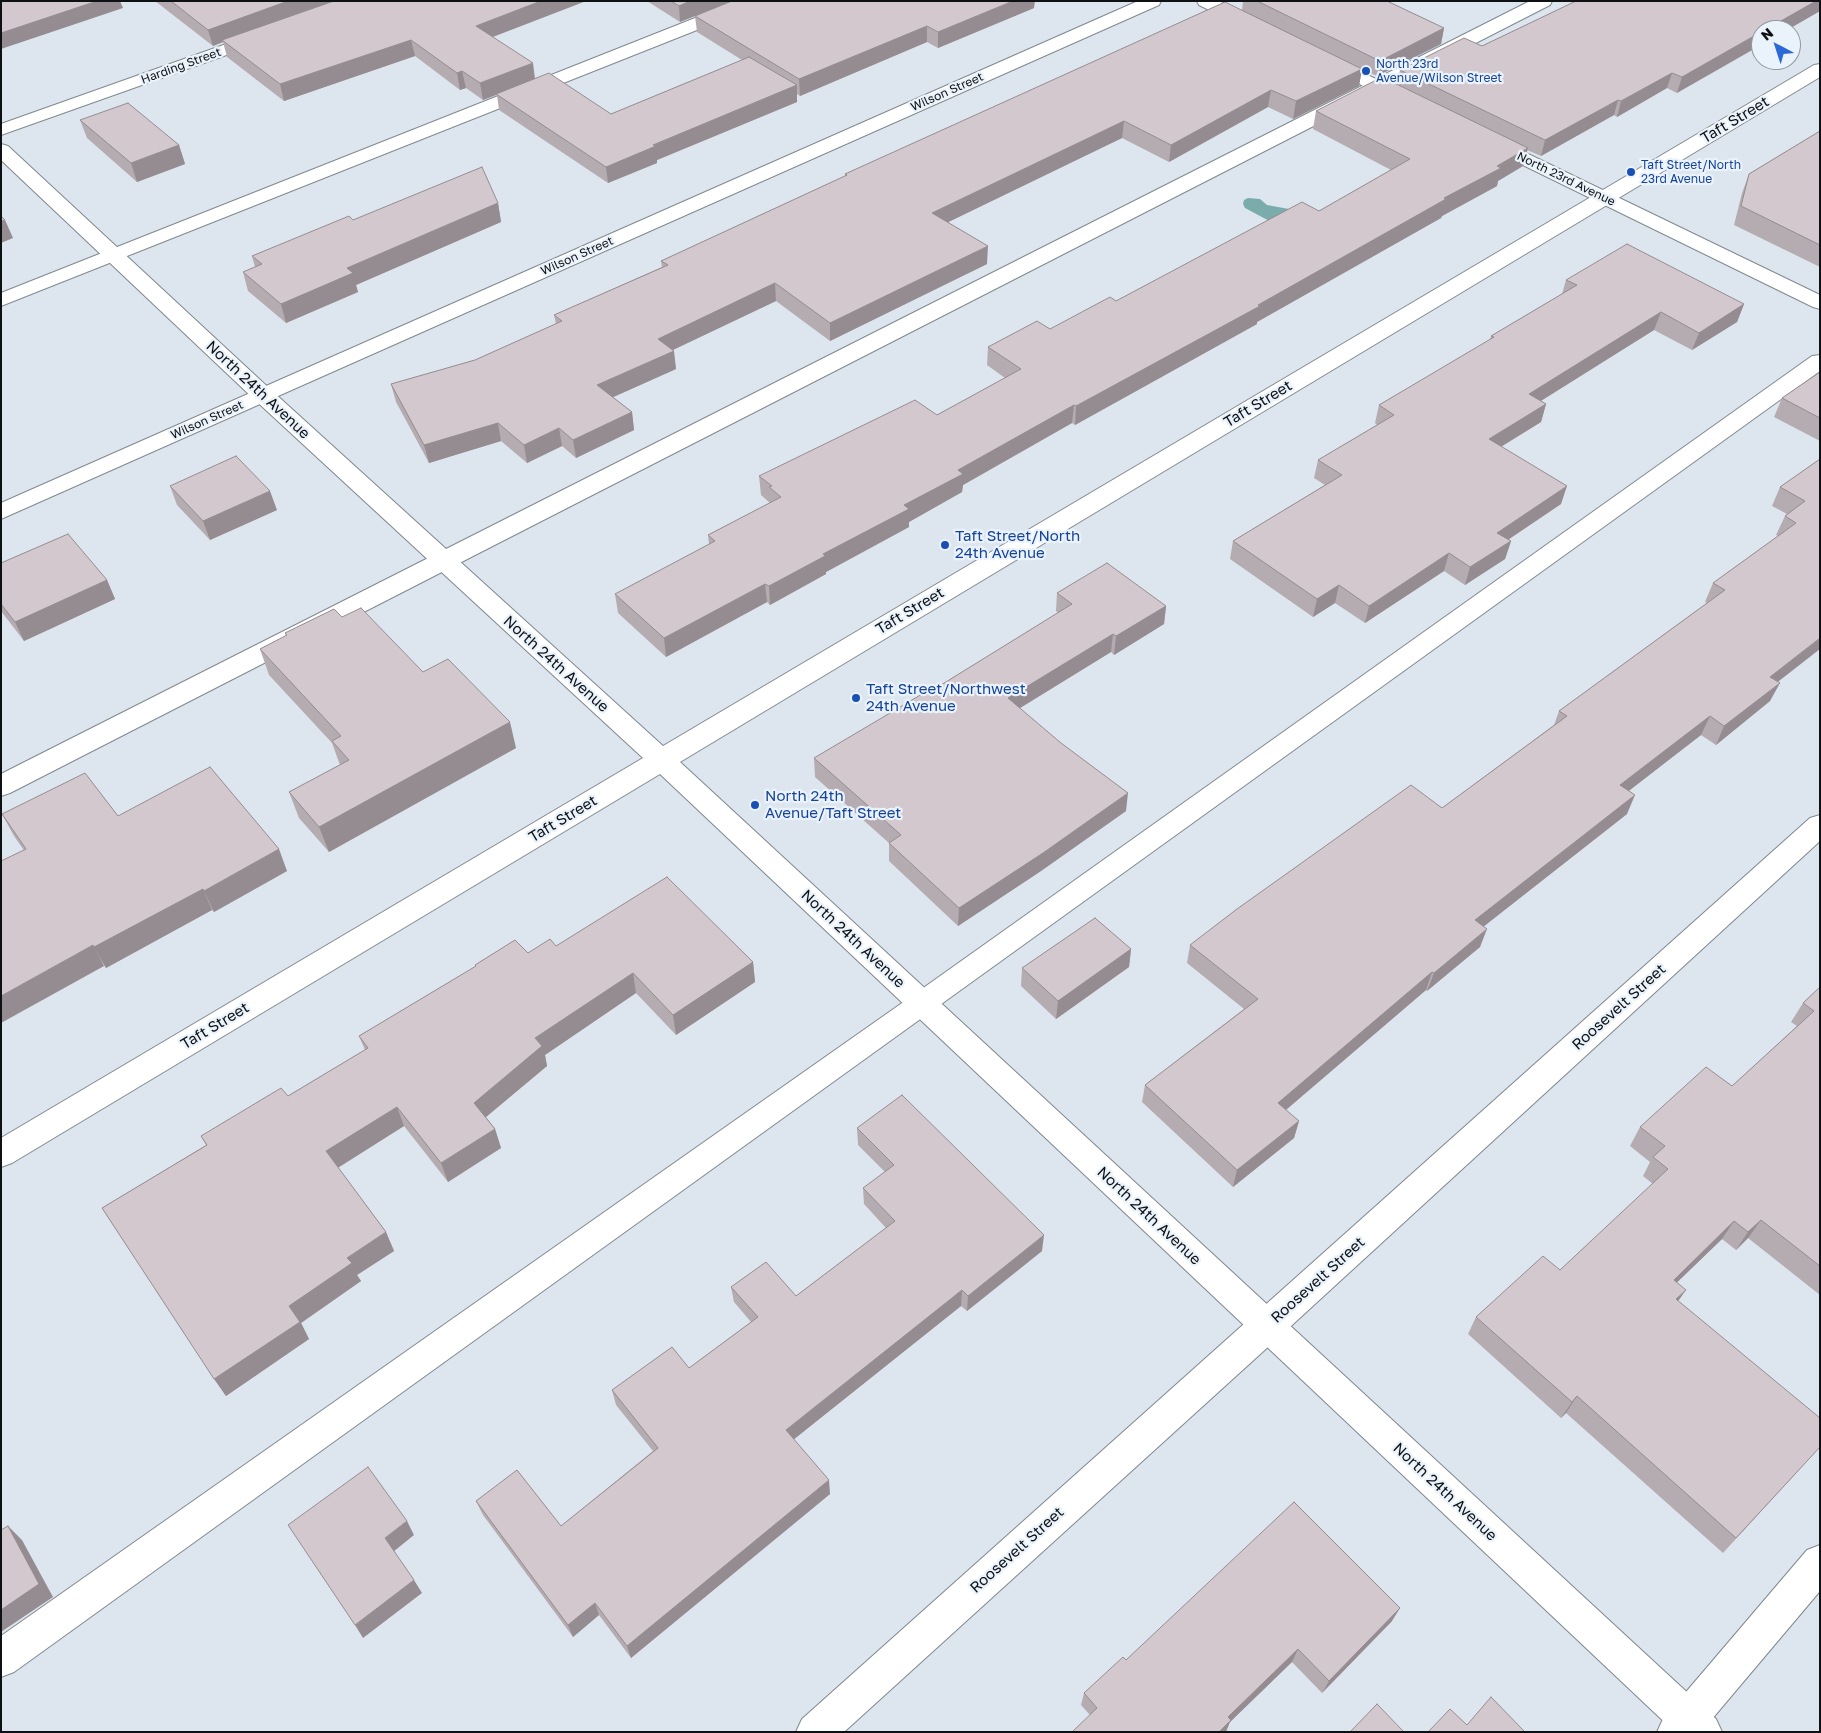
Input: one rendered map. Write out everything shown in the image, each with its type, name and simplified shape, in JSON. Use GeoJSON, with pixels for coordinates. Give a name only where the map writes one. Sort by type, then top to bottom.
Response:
{"type":"FeatureCollection","features":[{"type":"Feature","properties":{"kind":"street"},"geometry":{"type":"LineString","coordinates":[[1,300],[754,1]]}},
{"type":"Feature","properties":{"kind":"street","name":"Wilson Street"},"geometry":{"type":"LineString","coordinates":[[1,512],[1153,1]]}},
{"type":"Feature","properties":{"kind":"street"},"geometry":{"type":"LineString","coordinates":[[1205,1],[1265,31]]}},
{"type":"Feature","properties":{"kind":"street"},"geometry":{"type":"LineString","coordinates":[[1,786],[1544,1]]}},
{"type":"Feature","properties":{"kind":"street","name":"Harding Street"},"geometry":{"type":"LineString","coordinates":[[1,130],[278,31]]}},
{"type":"Feature","properties":{"kind":"street"},"geometry":{"type":"LineString","coordinates":[[1316,56],[1420,107]]}},
{"type":"Feature","properties":{"kind":"street","name":"Taft Street"},"geometry":{"type":"LineString","coordinates":[[1,1154],[1820,69]]}},
{"type":"Feature","properties":{"kind":"street","name":"North 23rd Avenue"},"geometry":{"type":"LineString","coordinates":[[1473,133],[1820,303]]}},
{"type":"Feature","properties":{"kind":"street","name":"North 24th Avenue"},"geometry":{"type":"LineString","coordinates":[[1,150],[263,395],[662,760],[1267,1326],[1689,1727]]}},
{"type":"Feature","properties":{"kind":"street"},"geometry":{"type":"LineString","coordinates":[[1,1659],[922,1004],[1820,361]]}},
{"type":"Feature","properties":{"kind":"street","name":"Roosevelt Street"},"geometry":{"type":"LineString","coordinates":[[815,1732],[1820,825]]}},
{"type":"Feature","properties":{"kind":"street"},"geometry":{"type":"LineString","coordinates":[[1689,1727],[1820,1562]]}},
{"type":"Feature","properties":{"kind":"shaded area"},"geometry":{"type":"Polygon","coordinates":[[[1248,198],[1260,199],[1267,205],[1289,209],[1275,224],[1245,208],[1244,200],[1248,198]]]}},
{"type":"Feature","properties":{"kind":"building"},"geometry":{"type":"Polygon","coordinates":[[[1,1],[97,1],[1,33],[1,1]]]}},
{"type":"Feature","properties":{"kind":"building"},"geometry":{"type":"Polygon","coordinates":[[[171,1],[288,1],[208,30],[171,1]]]}},
{"type":"Feature","properties":{"kind":"building"},"geometry":{"type":"Polygon","coordinates":[[[334,1],[541,1],[476,26],[533,63],[480,83],[462,71],[457,73],[411,40],[280,84],[222,40],[334,1]]]}},
{"type":"Feature","properties":{"kind":"building"},"geometry":{"type":"Polygon","coordinates":[[[671,1],[690,1],[679,6],[671,1]]]}},
{"type":"Feature","properties":{"kind":"building"},"geometry":{"type":"Polygon","coordinates":[[[732,1],[1013,1],[938,32],[927,26],[799,79],[695,16],[732,1]]]}},
{"type":"Feature","properties":{"kind":"building"},"geometry":{"type":"Polygon","coordinates":[[[1257,1],[1387,1],[1444,28],[1380,61],[1257,1]]]}},
{"type":"Feature","properties":{"kind":"building"},"geometry":{"type":"Polygon","coordinates":[[[1576,1],[1816,1],[1783,20],[1751,20],[1751,38],[1682,77],[1672,73],[1545,140],[1400,70],[1464,38],[1482,46],[1576,1]]]}},
{"type":"Feature","properties":{"kind":"building"},"geometry":{"type":"Polygon","coordinates":[[[1225,2],[1362,69],[1296,101],[1271,90],[1171,145],[1124,121],[932,213],[988,246],[830,323],[775,283],[658,339],[674,351],[597,385],[632,412],[573,440],[559,428],[524,445],[498,423],[424,445],[391,384],[475,360],[562,321],[554,315],[668,265],[661,261],[847,175],[845,174],[1225,2]]]}},
{"type":"Feature","properties":{"kind":"building"},"geometry":{"type":"Polygon","coordinates":[[[749,57],[797,85],[653,145],[656,146],[606,167],[496,94],[549,73],[611,114],[749,57]]]}},
{"type":"Feature","properties":{"kind":"building"},"geometry":{"type":"Polygon","coordinates":[[[1382,77],[1528,148],[1497,166],[1501,168],[1444,198],[1446,199],[1258,305],[1260,306],[1076,406],[1074,405],[958,470],[963,474],[904,505],[909,509],[823,554],[825,556],[769,586],[765,584],[664,638],[615,594],[715,541],[708,535],[781,497],[769,487],[772,486],[759,476],[915,400],[937,415],[1021,369],[988,347],[1037,321],[1050,329],[1110,297],[1116,301],[1302,202],[1319,211],[1410,159],[1316,111],[1382,77]]]}},
{"type":"Feature","properties":{"kind":"building"},"geometry":{"type":"Polygon","coordinates":[[[128,103],[179,145],[131,163],[80,120],[128,103]]]}},
{"type":"Feature","properties":{"kind":"building"},"geometry":{"type":"Polygon","coordinates":[[[1820,131],[1820,245],[1741,206],[1749,174],[1820,131]]]}},
{"type":"Feature","properties":{"kind":"building"},"geometry":{"type":"Polygon","coordinates":[[[482,167],[498,203],[347,268],[353,273],[281,304],[243,272],[262,264],[252,256],[349,216],[353,220],[482,167]]]}},
{"type":"Feature","properties":{"kind":"building"},"geometry":{"type":"Polygon","coordinates":[[[1627,244],[1744,304],[1699,333],[1661,312],[1529,394],[1546,404],[1489,439],[1567,486],[1497,533],[1511,541],[1470,567],[1449,553],[1369,606],[1339,585],[1317,599],[1233,541],[1342,475],[1318,460],[1394,415],[1379,405],[1577,285],[1566,280],[1627,244]]]}},
{"type":"Feature","properties":{"kind":"building"},"geometry":{"type":"Polygon","coordinates":[[[1820,372],[1820,418],[1782,398],[1820,372]]]}},
{"type":"Feature","properties":{"kind":"building"},"geometry":{"type":"Polygon","coordinates":[[[236,456],[270,491],[203,521],[170,486],[236,456]]]}},
{"type":"Feature","properties":{"kind":"building"},"geometry":{"type":"Polygon","coordinates":[[[1820,459],[1820,638],[1770,677],[1780,683],[1724,726],[1710,716],[1620,785],[1635,795],[1475,920],[1487,929],[1434,973],[1432,972],[1278,1103],[1299,1121],[1237,1170],[1145,1085],[1258,999],[1190,945],[1237,909],[1411,785],[1442,808],[1567,716],[1559,711],[1725,590],[1713,583],[1796,523],[1785,516],[1805,501],[1780,487],[1820,459]]]}},
{"type":"Feature","properties":{"kind":"building"},"geometry":{"type":"Polygon","coordinates":[[[68,534],[107,580],[15,622],[1,604],[1,563],[68,534]]]}},
{"type":"Feature","properties":{"kind":"building"},"geometry":{"type":"Polygon","coordinates":[[[1107,563],[1166,606],[1116,636],[1113,634],[1008,698],[1061,743],[1128,793],[1043,853],[959,908],[889,843],[901,835],[814,758],[939,684],[941,685],[1072,604],[1057,593],[1107,563]]]}},
{"type":"Feature","properties":{"kind":"building"},"geometry":{"type":"Polygon","coordinates":[[[361,608],[423,672],[448,659],[510,722],[319,827],[289,792],[349,760],[332,741],[341,736],[260,649],[287,635],[285,633],[334,609],[342,617],[361,608]]]}},
{"type":"Feature","properties":{"kind":"building"},"geometry":{"type":"Polygon","coordinates":[[[210,767],[279,849],[204,891],[203,889],[94,947],[93,945],[1,996],[1,861],[26,849],[2,814],[85,773],[118,816],[210,767]]]}},
{"type":"Feature","properties":{"kind":"building"},"geometry":{"type":"Polygon","coordinates":[[[667,877],[753,962],[673,1015],[633,973],[535,1038],[542,1046],[474,1103],[495,1129],[441,1163],[397,1107],[326,1151],[386,1232],[347,1258],[352,1263],[289,1306],[300,1322],[214,1379],[102,1208],[207,1145],[201,1136],[281,1088],[288,1096],[368,1048],[359,1036],[476,966],[515,940],[528,953],[550,939],[556,946],[667,877]]]}},
{"type":"Feature","properties":{"kind":"building"},"geometry":{"type":"Polygon","coordinates":[[[1095,918],[1131,949],[1058,1001],[1022,968],[1095,918]]]}},
{"type":"Feature","properties":{"kind":"building"},"geometry":{"type":"Polygon","coordinates":[[[1820,987],[1820,1266],[1761,1220],[1748,1232],[1734,1221],[1674,1280],[1686,1290],[1676,1299],[1820,1418],[1820,1447],[1736,1538],[1577,1396],[1572,1402],[1476,1317],[1543,1256],[1560,1270],[1668,1169],[1653,1157],[1665,1146],[1640,1127],[1706,1067],[1732,1086],[1814,1011],[1803,1003],[1820,987]]]}},
{"type":"Feature","properties":{"kind":"building"},"geometry":{"type":"Polygon","coordinates":[[[902,1095],[1044,1235],[968,1296],[962,1290],[786,1430],[829,1480],[627,1646],[595,1603],[568,1625],[476,1501],[517,1470],[561,1526],[658,1448],[612,1390],[672,1347],[689,1368],[758,1317],[731,1287],[766,1262],[796,1296],[895,1221],[863,1188],[894,1165],[857,1128],[902,1095]]]}},
{"type":"Feature","properties":{"kind":"building"},"geometry":{"type":"Polygon","coordinates":[[[368,1467],[407,1521],[385,1538],[414,1580],[355,1625],[288,1525],[368,1467]]]}},
{"type":"Feature","properties":{"kind":"building"},"geometry":{"type":"Polygon","coordinates":[[[1294,1502],[1400,1608],[1329,1681],[1298,1649],[1228,1717],[1231,1720],[1219,1732],[1072,1732],[1097,1708],[1084,1693],[1123,1657],[1126,1660],[1294,1502]]]}},
{"type":"Feature","properties":{"kind":"building"},"geometry":{"type":"Polygon","coordinates":[[[8,1526],[39,1584],[1,1610],[1,1530],[8,1526]]]}},
{"type":"Feature","properties":{"kind":"building"},"geometry":{"type":"Polygon","coordinates":[[[1491,1697],[1525,1732],[1428,1732],[1450,1709],[1467,1725],[1491,1697]]]}},
{"type":"Feature","properties":{"kind":"building"},"geometry":{"type":"Polygon","coordinates":[[[1377,1704],[1404,1732],[1350,1732],[1377,1704]]]}},
{"type":"Feature","properties":{"kind":"place","name":"North 23rd Avenue/Wilson Street"},"geometry":{"type":"Point","coordinates":[1366,71]}},
{"type":"Feature","properties":{"kind":"place","name":"Taft Street/North 23rd Avenue"},"geometry":{"type":"Point","coordinates":[1631,172]}},
{"type":"Feature","properties":{"kind":"place","name":"Taft Street/North 24th Avenue"},"geometry":{"type":"Point","coordinates":[945,545]}},
{"type":"Feature","properties":{"kind":"place","name":"Taft Street/Northwest 24th Avenue"},"geometry":{"type":"Point","coordinates":[856,698]}},
{"type":"Feature","properties":{"kind":"place","name":"North 24th Avenue/Taft Street"},"geometry":{"type":"Point","coordinates":[755,805]}}]}
